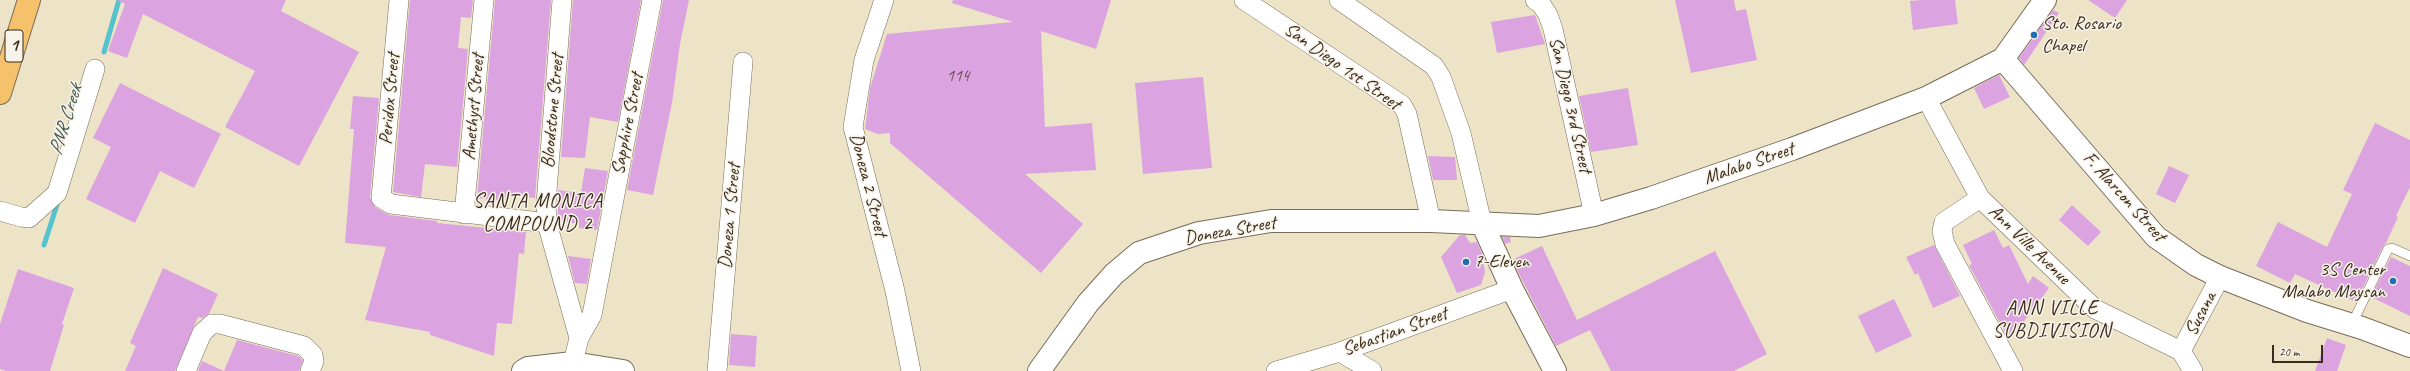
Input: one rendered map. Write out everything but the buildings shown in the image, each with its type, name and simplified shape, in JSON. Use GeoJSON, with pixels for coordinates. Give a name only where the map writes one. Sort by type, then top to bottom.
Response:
{"type":"FeatureCollection","features":[{"type":"Feature","properties":{"kind":"highway","name":"1"},"geometry":{"type":"LineString","coordinates":[[0,93],[29,0]]}},
{"type":"Feature","properties":{"kind":"street","name":"Peridox Street"},"geometry":{"type":"LineString","coordinates":[[399,0],[382,198],[391,204],[464,214]]}},
{"type":"Feature","properties":{"kind":"street","name":"Amethyst Street"},"geometry":{"type":"LineString","coordinates":[[464,214],[484,0]]}},
{"type":"Feature","properties":{"kind":"street","name":"Bloodstone Street"},"geometry":{"type":"LineString","coordinates":[[562,0],[546,204],[547,223],[579,338]]}},
{"type":"Feature","properties":{"kind":"street","name":"Sapphire Street"},"geometry":{"type":"LineString","coordinates":[[584,367],[579,338],[592,315],[652,0]]}},
{"type":"Feature","properties":{"kind":"street","name":"Doneza 2 Street"},"geometry":{"type":"LineString","coordinates":[[884,0],[864,60],[853,127],[894,291],[911,371]]}},
{"type":"Feature","properties":{"kind":"street","name":"San Diego 1st Street"},"geometry":{"type":"LineString","coordinates":[[1244,0],[1402,105],[1407,114],[1431,221]]}},
{"type":"Feature","properties":{"kind":"street"},"geometry":{"type":"LineString","coordinates":[[1339,0],[1434,66],[1441,77],[1461,133],[1482,224],[1512,289],[1555,371]]}},
{"type":"Feature","properties":{"kind":"street","name":"San Diego 3rd Street"},"geometry":{"type":"LineString","coordinates":[[1535,0],[1541,4],[1554,29],[1594,215]]}},
{"type":"Feature","properties":{"kind":"street"},"geometry":{"type":"LineString","coordinates":[[2003,59],[2045,0]]}},
{"type":"Feature","properties":{"kind":"street","name":"Malabo Street"},"geometry":{"type":"LineString","coordinates":[[1482,224],[1539,226],[1594,215],[1651,198],[1785,152],[1926,98],[2003,59]]}},
{"type":"Feature","properties":{"kind":"street","name":"F. Alarcon Street"},"geometry":{"type":"LineString","coordinates":[[2003,59],[2156,237],[2196,265],[2220,277],[2300,308],[2352,324],[2410,346]]}},
{"type":"Feature","properties":{"kind":"street","name":"Doneza 1 Street"},"geometry":{"type":"LineString","coordinates":[[717,371],[743,62]]}},
{"type":"Feature","properties":{"kind":"street"},"geometry":{"type":"LineString","coordinates":[[0,211],[21,218],[29,218],[57,193],[95,69]]}},
{"type":"Feature","properties":{"kind":"street","name":"Ann Ville Avenue"},"geometry":{"type":"LineString","coordinates":[[1926,98],[1980,198],[2095,309],[2181,351]]}},
{"type":"Feature","properties":{"kind":"street","name":"Ann Ville Avenue"},"geometry":{"type":"LineString","coordinates":[[1980,198],[1944,222],[1942,231],[1945,244],[2012,371]]}},
{"type":"Feature","properties":{"kind":"street"},"geometry":{"type":"LineString","coordinates":[[464,214],[547,223]]}},
{"type":"Feature","properties":{"kind":"street","name":"Doneza Street"},"geometry":{"type":"LineString","coordinates":[[1039,371],[1088,303],[1114,274],[1139,253],[1198,233],[1271,222],[1431,221],[1482,224]]}},
{"type":"Feature","properties":{"kind":"street","name":"Susana"},"geometry":{"type":"LineString","coordinates":[[2181,351],[2220,277]]}},
{"type":"Feature","properties":{"kind":"street","name":"Sebastian Street"},"geometry":{"type":"LineString","coordinates":[[1276,371],[1340,352],[1512,289]]}},
{"type":"Feature","properties":{"kind":"street"},"geometry":{"type":"LineString","coordinates":[[186,371],[202,333],[212,324],[220,324],[304,346],[313,355],[312,366]]}},
{"type":"Feature","properties":{"kind":"street"},"geometry":{"type":"LineString","coordinates":[[2181,351],[2193,371]]}},
{"type":"Feature","properties":{"kind":"street"},"geometry":{"type":"LineString","coordinates":[[1340,352],[1372,371]]}},
{"type":"Feature","properties":{"kind":"street"},"geometry":{"type":"LineString","coordinates":[[523,371],[528,368],[584,367],[623,371]]}},
{"type":"Feature","properties":{"kind":"lane"},"geometry":{"type":"LineString","coordinates":[[2352,324],[2388,249],[2392,248],[2410,256]]}},
{"type":"Feature","properties":{"kind":"waterway","name":"PNR Creek"},"geometry":{"type":"LineString","coordinates":[[104,52],[119,0]]}},
{"type":"Feature","properties":{"kind":"waterway","name":"PNR Creek"},"geometry":{"type":"LineString","coordinates":[[44,245],[57,205]]}},
{"type":"Feature","properties":{"kind":"place","name":"Sto. Rosario Chapel"},"geometry":{"type":"Point","coordinates":[2034,35]}},
{"type":"Feature","properties":{"kind":"place","name":"7-Eleven"},"geometry":{"type":"Point","coordinates":[1466,262]}},
{"type":"Feature","properties":{"kind":"place","name":"3S Center Malabo Maysan"},"geometry":{"type":"Point","coordinates":[2393,281]}},
{"type":"Feature","properties":{"kind":"district","name":"SANTA MONICA COMPOUND 2"},"geometry":{"type":"Point","coordinates":[538,214]}},
{"type":"Feature","properties":{"kind":"district","name":"ANN VILLE SUBDIVISION"},"geometry":{"type":"Point","coordinates":[2052,320]}}]}
